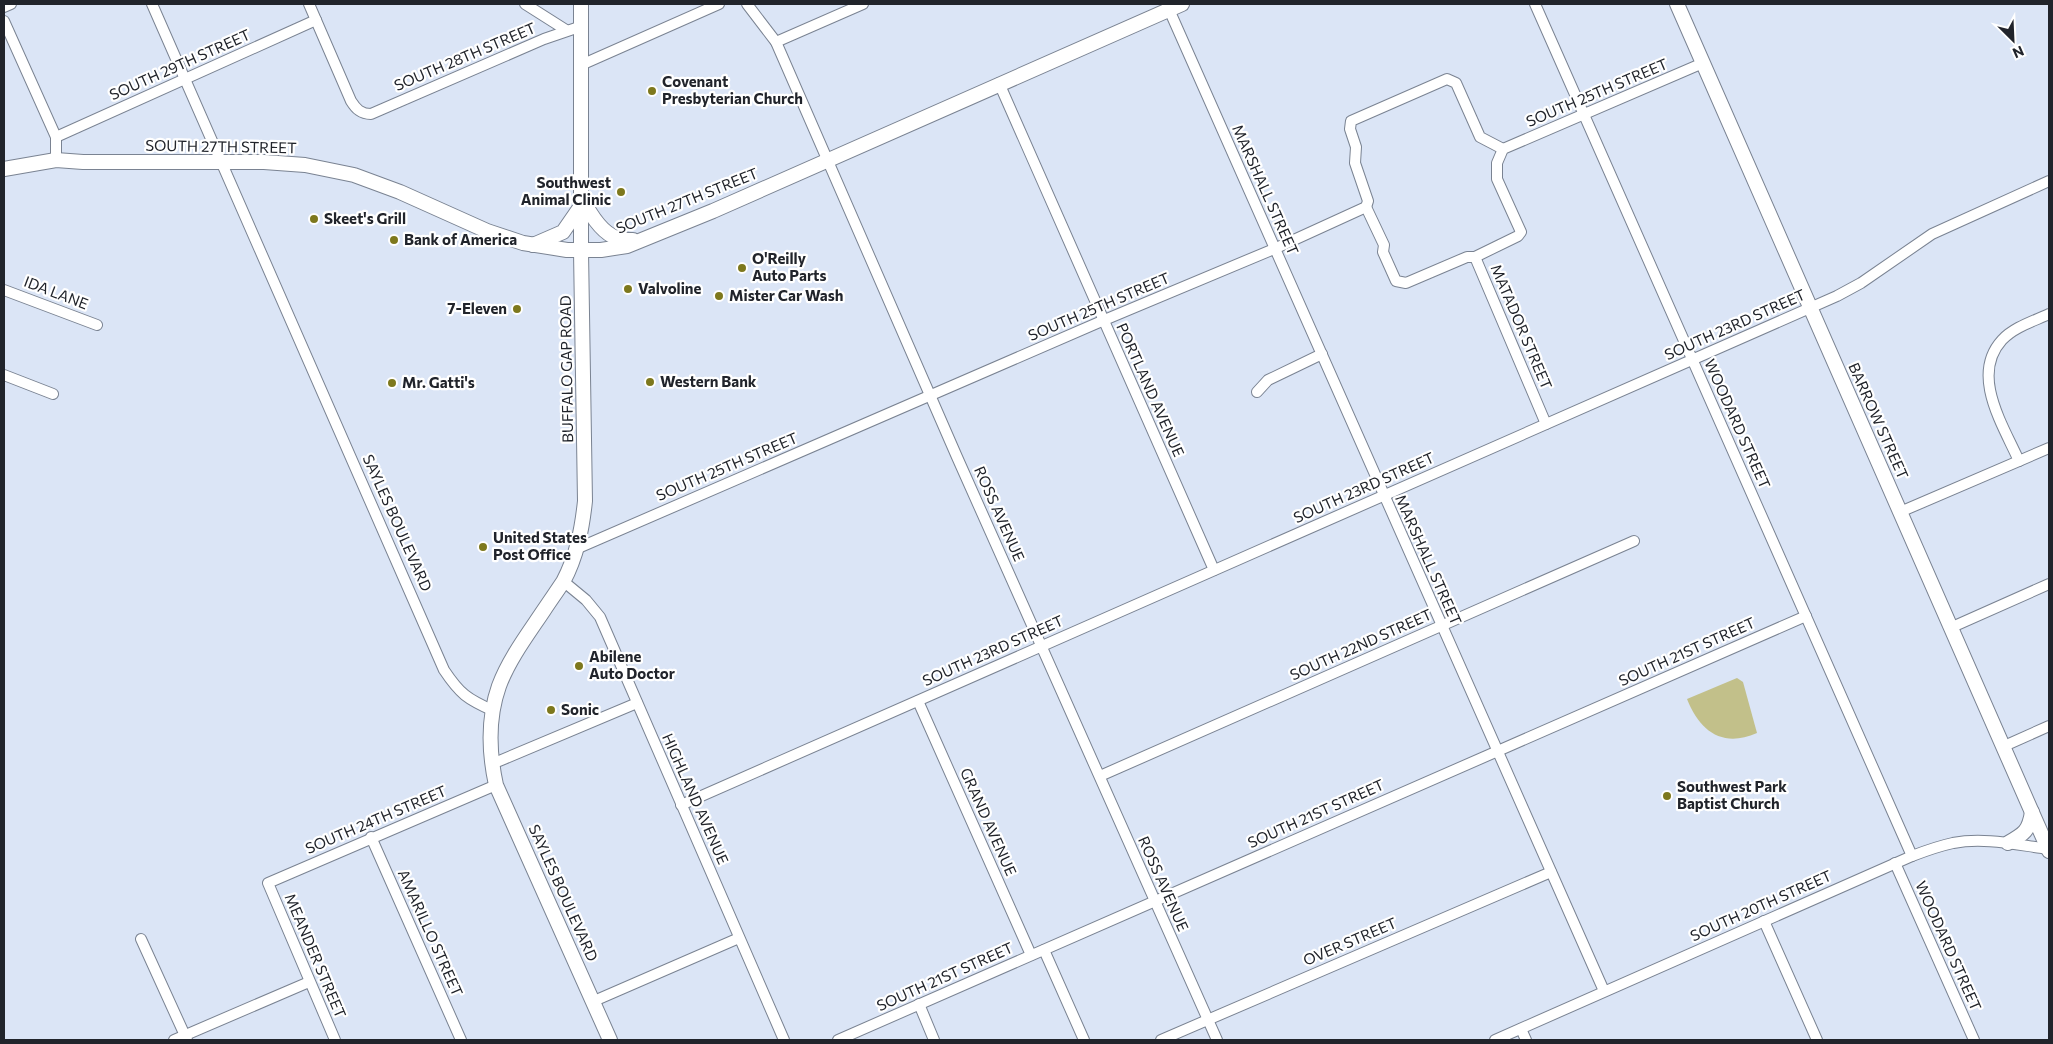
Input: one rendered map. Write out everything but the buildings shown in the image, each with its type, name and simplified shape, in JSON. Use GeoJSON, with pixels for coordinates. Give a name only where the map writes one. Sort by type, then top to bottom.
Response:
{"type":"FeatureCollection","features":[{"type":"Feature","properties":{"kind":"main road","name":"BUFFALO GAP ROAD"},"geometry":{"type":"LineString","coordinates":[[494,711],[499,687],[512,659],[563,581],[576,549],[582,527],[585,500],[581,251],[581,4]]}},
{"type":"Feature","properties":{"kind":"main road","name":"SOUTH 27TH STREET"},"geometry":{"type":"LineString","coordinates":[[4,169],[56,160],[264,162],[305,165],[354,175],[400,192],[487,231],[534,245],[581,251],[627,246],[713,211],[1168,7],[1182,4]]}},
{"type":"Feature","properties":{"kind":"main road","name":"BARROW STREET"},"geometry":{"type":"LineString","coordinates":[[1677,4],[2002,747],[2049,850]]}},
{"type":"Feature","properties":{"kind":"main road"},"geometry":{"type":"LineString","coordinates":[[581,200],[588,212],[608,233],[616,238],[639,241]]}},
{"type":"Feature","properties":{"kind":"main road"},"geometry":{"type":"LineString","coordinates":[[534,245],[563,232],[581,200]]}},
{"type":"Feature","properties":{"kind":"main road","name":"SAYLES BOULEVARD"},"geometry":{"type":"LineString","coordinates":[[494,711],[490,743],[496,785],[610,1040]]}},
{"type":"Feature","properties":{"kind":"main road"},"geometry":{"type":"LineString","coordinates":[[2008,843],[2023,835],[2027,830],[2030,825],[2032,812]]}},
{"type":"Feature","properties":{"kind":"street"},"geometry":{"type":"LineString","coordinates":[[4,7],[11,4]]}},
{"type":"Feature","properties":{"kind":"street","name":"SAYLES BOULEVARD"},"geometry":{"type":"LineString","coordinates":[[152,4],[444,670],[457,689],[470,701],[494,711]]}},
{"type":"Feature","properties":{"kind":"street"},"geometry":{"type":"LineString","coordinates":[[309,4],[316,20]]}},
{"type":"Feature","properties":{"kind":"street"},"geometry":{"type":"LineString","coordinates":[[525,4],[566,30]]}},
{"type":"Feature","properties":{"kind":"street"},"geometry":{"type":"LineString","coordinates":[[581,65],[719,4]]}},
{"type":"Feature","properties":{"kind":"street","name":"ROSS AVENUE"},"geometry":{"type":"LineString","coordinates":[[747,4],[776,42],[930,396],[1217,1040]]}},
{"type":"Feature","properties":{"kind":"street"},"geometry":{"type":"LineString","coordinates":[[776,42],[863,4]]}},
{"type":"Feature","properties":{"kind":"street","name":"WOODARD STREET"},"geometry":{"type":"LineString","coordinates":[[1535,4],[1912,856]]}},
{"type":"Feature","properties":{"kind":"street","name":"MARSHALL STREET"},"geometry":{"type":"LineString","coordinates":[[1168,7],[1496,752],[1604,991]]}},
{"type":"Feature","properties":{"kind":"street","name":"SOUTH 29TH STREET"},"geometry":{"type":"LineString","coordinates":[[56,137],[316,20]]}},
{"type":"Feature","properties":{"kind":"street","name":"SOUTH 28TH STREET"},"geometry":{"type":"LineString","coordinates":[[316,20],[351,101],[361,112],[371,114],[566,30],[582,26]]}},
{"type":"Feature","properties":{"kind":"street"},"geometry":{"type":"LineString","coordinates":[[4,21],[56,137],[56,160]]}},
{"type":"Feature","properties":{"kind":"street","name":"SOUTH 25TH STREET"},"geometry":{"type":"LineString","coordinates":[[1502,150],[1703,63]]}},
{"type":"Feature","properties":{"kind":"street"},"geometry":{"type":"LineString","coordinates":[[1366,207],[1368,201],[1355,163],[1356,147],[1350,129],[1351,120],[1447,79],[1456,83],[1480,137],[1502,150],[1497,163],[1497,179],[1521,232],[1518,236],[1475,257]]}},
{"type":"Feature","properties":{"kind":"street","name":"PORTLAND AVENUE"},"geometry":{"type":"LineString","coordinates":[[999,83],[1102,321],[1214,570]]}},
{"type":"Feature","properties":{"kind":"street","name":"SOUTH 23RD STREET"},"geometry":{"type":"LineString","coordinates":[[681,805],[1811,307],[1861,283],[1932,234],[2049,181]]}},
{"type":"Feature","properties":{"kind":"street","name":"SOUTH 25TH STREET"},"geometry":{"type":"LineString","coordinates":[[576,549],[1366,207]]}},
{"type":"Feature","properties":{"kind":"street","name":"MATADOR STREET"},"geometry":{"type":"LineString","coordinates":[[1366,207],[1384,244],[1382,252],[1396,281],[1406,283],[1467,257],[1475,257],[1546,424]]}},
{"type":"Feature","properties":{"kind":"street","name":"IDA LANE"},"geometry":{"type":"LineString","coordinates":[[4,290],[97,325]]}},
{"type":"Feature","properties":{"kind":"street"},"geometry":{"type":"LineString","coordinates":[[2019,461],[1994,403],[1988,378],[1991,356],[2003,339],[2017,329],[2049,314]]}},
{"type":"Feature","properties":{"kind":"street"},"geometry":{"type":"LineString","coordinates":[[1257,392],[1268,380],[1322,354]]}},
{"type":"Feature","properties":{"kind":"street"},"geometry":{"type":"LineString","coordinates":[[4,376],[53,394]]}},
{"type":"Feature","properties":{"kind":"street"},"geometry":{"type":"LineString","coordinates":[[1900,512],[2049,448]]}},
{"type":"Feature","properties":{"kind":"street","name":"SOUTH 22ND STREET"},"geometry":{"type":"LineString","coordinates":[[1100,776],[1634,541]]}},
{"type":"Feature","properties":{"kind":"street","name":"HIGHLAND AVENUE"},"geometry":{"type":"LineString","coordinates":[[563,581],[586,600],[600,617],[784,1040]]}},
{"type":"Feature","properties":{"kind":"street"},"geometry":{"type":"LineString","coordinates":[[1950,628],[2049,584]]}},
{"type":"Feature","properties":{"kind":"street","name":"SOUTH 21ST STREET"},"geometry":{"type":"LineString","coordinates":[[838,1040],[1806,616]]}},
{"type":"Feature","properties":{"kind":"street","name":"GRAND AVENUE"},"geometry":{"type":"LineString","coordinates":[[918,701],[1031,956]]}},
{"type":"Feature","properties":{"kind":"street"},"geometry":{"type":"LineString","coordinates":[[492,764],[637,703]]}},
{"type":"Feature","properties":{"kind":"street"},"geometry":{"type":"LineString","coordinates":[[2002,747],[2049,726]]}},
{"type":"Feature","properties":{"kind":"street","name":"SOUTH 24TH STREET"},"geometry":{"type":"LineString","coordinates":[[268,882],[496,785]]}},
{"type":"Feature","properties":{"kind":"street","name":"AMARILLO STREET"},"geometry":{"type":"LineString","coordinates":[[371,837],[461,1040]]}},
{"type":"Feature","properties":{"kind":"street","name":"SOUTH 20TH STREET"},"geometry":{"type":"LineString","coordinates":[[1495,1040],[1912,856],[1952,843],[1976,841],[2008,843],[2049,850]]}},
{"type":"Feature","properties":{"kind":"street","name":"WOODARD STREET"},"geometry":{"type":"LineString","coordinates":[[1895,863],[1974,1040]]}},
{"type":"Feature","properties":{"kind":"street","name":"OVER STREET"},"geometry":{"type":"LineString","coordinates":[[1161,1040],[1551,872]]}},
{"type":"Feature","properties":{"kind":"street","name":"MEANDER STREET"},"geometry":{"type":"LineString","coordinates":[[268,882],[335,1040]]}},
{"type":"Feature","properties":{"kind":"street"},"geometry":{"type":"LineString","coordinates":[[1764,921],[1817,1040]]}},
{"type":"Feature","properties":{"kind":"street"},"geometry":{"type":"LineString","coordinates":[[594,1001],[739,938]]}},
{"type":"Feature","properties":{"kind":"street"},"geometry":{"type":"LineString","coordinates":[[141,939],[186,1038]]}},
{"type":"Feature","properties":{"kind":"street"},"geometry":{"type":"LineString","coordinates":[[1044,950],[1084,1040]]}},
{"type":"Feature","properties":{"kind":"street"},"geometry":{"type":"LineString","coordinates":[[174,1040],[186,1038],[309,982]]}},
{"type":"Feature","properties":{"kind":"street"},"geometry":{"type":"LineString","coordinates":[[919,1004],[934,1040]]}},
{"type":"Feature","properties":{"kind":"street"},"geometry":{"type":"LineString","coordinates":[[1521,1029],[1526,1040]]}},
{"type":"Feature","properties":{"kind":"shaded area"},"geometry":{"type":"Polygon","coordinates":[[[1737,678],[1743,682],[1757,733],[1734,739],[1723,738],[1706,728],[1692,711],[1687,699],[1737,678]]]}},
{"type":"Feature","properties":{"kind":"place","name":"Covenant Presbyterian Church"},"geometry":{"type":"Point","coordinates":[652,91]}},
{"type":"Feature","properties":{"kind":"place","name":"Southwest Animal Clinic"},"geometry":{"type":"Point","coordinates":[621,192]}},
{"type":"Feature","properties":{"kind":"place","name":"Skeet's Grill"},"geometry":{"type":"Point","coordinates":[314,219]}},
{"type":"Feature","properties":{"kind":"place","name":"Bank of America"},"geometry":{"type":"Point","coordinates":[394,240]}},
{"type":"Feature","properties":{"kind":"place","name":"O'Reilly Auto Parts"},"geometry":{"type":"Point","coordinates":[742,268]}},
{"type":"Feature","properties":{"kind":"place","name":"Valvoline"},"geometry":{"type":"Point","coordinates":[628,289]}},
{"type":"Feature","properties":{"kind":"place","name":"Mister Car Wash"},"geometry":{"type":"Point","coordinates":[719,296]}},
{"type":"Feature","properties":{"kind":"place","name":"7-Eleven"},"geometry":{"type":"Point","coordinates":[517,309]}},
{"type":"Feature","properties":{"kind":"place","name":"Western Bank"},"geometry":{"type":"Point","coordinates":[650,382]}},
{"type":"Feature","properties":{"kind":"place","name":"Mr. Gatti's"},"geometry":{"type":"Point","coordinates":[392,383]}},
{"type":"Feature","properties":{"kind":"place","name":"United States Post Office"},"geometry":{"type":"Point","coordinates":[483,547]}},
{"type":"Feature","properties":{"kind":"place","name":"Abilene Auto Doctor"},"geometry":{"type":"Point","coordinates":[579,666]}},
{"type":"Feature","properties":{"kind":"place","name":"Sonic"},"geometry":{"type":"Point","coordinates":[551,710]}},
{"type":"Feature","properties":{"kind":"place","name":"Southwest Park Baptist Church"},"geometry":{"type":"Point","coordinates":[1667,796]}}]}
